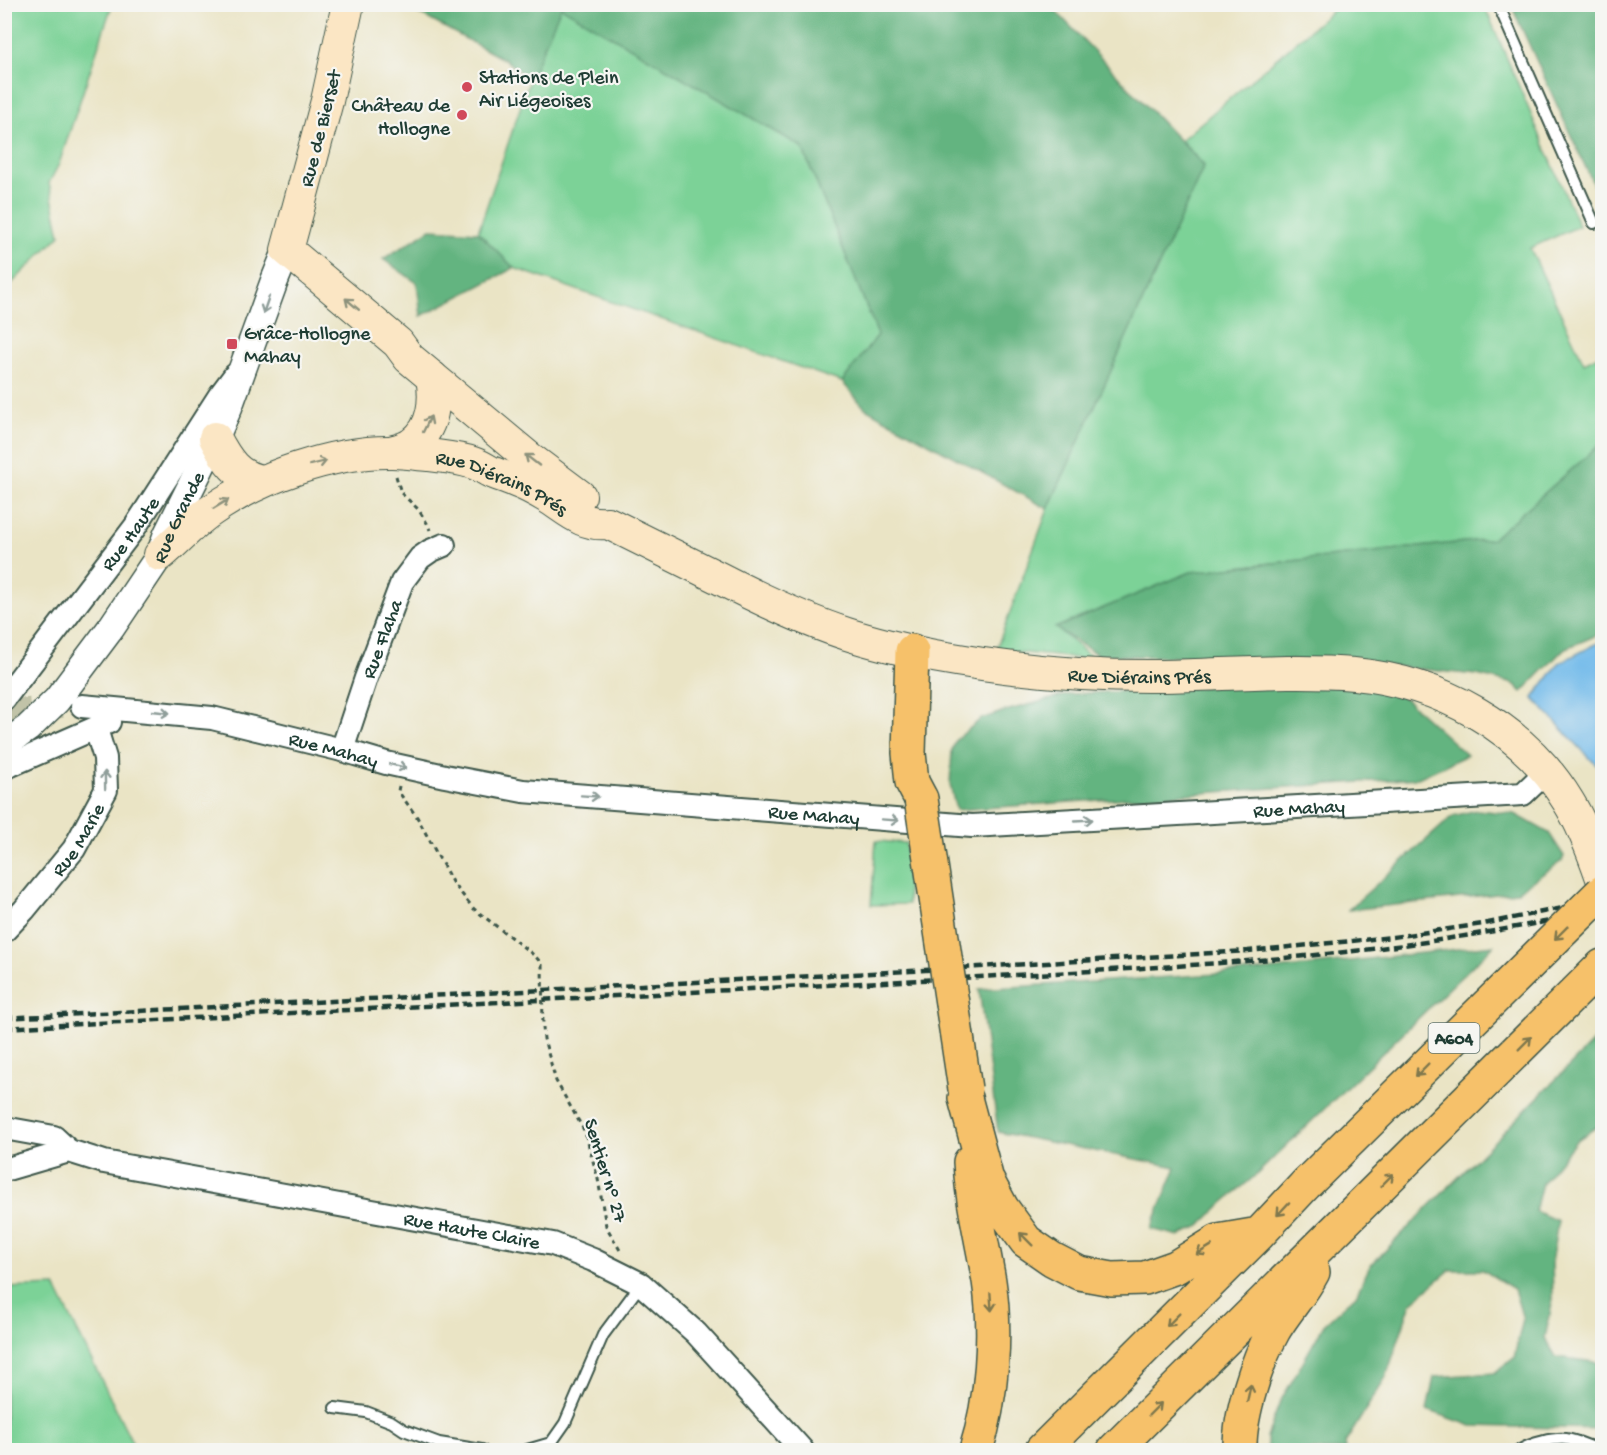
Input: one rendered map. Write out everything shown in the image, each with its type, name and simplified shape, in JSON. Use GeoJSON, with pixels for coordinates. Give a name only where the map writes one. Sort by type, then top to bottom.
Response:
{"type":"FeatureCollection","features":[{"type":"Feature","properties":{"kind":"highway"},"geometry":{"type":"LineString","coordinates":[[923,653],[920,788],[965,1094],[975,1210],[990,1283],[993,1332],[990,1392],[984,1426],[976,1450]]}},
{"type":"Feature","properties":{"kind":"highway","name":"A604"},"geometry":{"type":"LineString","coordinates":[[1042,1450],[1259,1234],[1306,1184],[1602,892]]}},
{"type":"Feature","properties":{"kind":"highway","name":"A604"},"geometry":{"type":"LineString","coordinates":[[1114,1450],[1602,966]]}},
{"type":"Feature","properties":{"kind":"highway"},"geometry":{"type":"LineString","coordinates":[[965,1094],[987,1180],[1002,1208],[1026,1241],[1052,1259],[1079,1273],[1112,1278],[1145,1278],[1176,1267],[1218,1241],[1259,1234]]}},
{"type":"Feature","properties":{"kind":"highway"},"geometry":{"type":"LineString","coordinates":[[1240,1450],[1252,1378],[1274,1330],[1304,1288],[1341,1226]]}},
{"type":"Feature","properties":{"kind":"main road","name":"Rue de Bierset"},"geometry":{"type":"LineString","coordinates":[[287,250],[327,101],[348,4]]}},
{"type":"Feature","properties":{"kind":"main road","name":"Rue Diérains Prés"},"geometry":{"type":"LineString","coordinates":[[287,250],[398,343],[409,358],[554,477],[598,507],[608,523],[756,597],[848,635],[923,653],[1008,668],[1110,676],[1343,674],[1374,677],[1425,689],[1448,698],[1495,725],[1517,742],[1546,772],[1569,803],[1591,848],[1602,878]]}},
{"type":"Feature","properties":{"kind":"main road","name":"Rue Diérains Prés"},"geometry":{"type":"LineString","coordinates":[[160,555],[192,524],[263,481],[339,458],[391,452],[413,443],[430,423],[434,386],[432,377]]}},
{"type":"Feature","properties":{"kind":"main road"},"geometry":{"type":"LineString","coordinates":[[215,438],[235,469],[254,480],[263,481]]}},
{"type":"Feature","properties":{"kind":"main road","name":"Rue Diérains Prés"},"geometry":{"type":"LineString","coordinates":[[391,452],[474,463],[533,489],[587,522],[608,523]]}},
{"type":"Feature","properties":{"kind":"street","name":"Rue Grande"},"geometry":{"type":"LineString","coordinates":[[4,745],[28,728],[57,700],[111,628],[160,555],[167,535],[215,438],[247,360],[273,282],[287,250]]}},
{"type":"Feature","properties":{"kind":"street","name":"Rue Haute"},"geometry":{"type":"LineString","coordinates":[[6,706],[135,527],[220,395],[247,360]]}},
{"type":"Feature","properties":{"kind":"street","name":"Rue Flaha"},"geometry":{"type":"LineString","coordinates":[[342,750],[402,582],[420,558],[444,545]]}},
{"type":"Feature","properties":{"kind":"street","name":"Rue Mahay"},"geometry":{"type":"LineString","coordinates":[[82,706],[212,718],[402,766],[523,791],[972,826],[1523,794],[1546,772]]}},
{"type":"Feature","properties":{"kind":"street"},"geometry":{"type":"LineString","coordinates":[[4,768],[96,729],[125,711]]}},
{"type":"Feature","properties":{"kind":"street","name":"Rue Marie"},"geometry":{"type":"LineString","coordinates":[[4,931],[74,849],[106,790],[105,758],[96,729]]}},
{"type":"Feature","properties":{"kind":"street","name":"Rue Haute Claire"},"geometry":{"type":"LineString","coordinates":[[4,1128],[54,1137],[69,1151],[104,1162],[553,1244],[593,1260],[641,1284],[696,1333],[802,1450]]}},
{"type":"Feature","properties":{"kind":"street"},"geometry":{"type":"LineString","coordinates":[[4,1170],[69,1151]]}},
{"type":"Feature","properties":{"kind":"lane"},"geometry":{"type":"LineString","coordinates":[[1498,4],[1594,223]]}},
{"type":"Feature","properties":{"kind":"lane"},"geometry":{"type":"LineString","coordinates":[[527,1450],[551,1443],[565,1423],[603,1335],[641,1284]]}},
{"type":"Feature","properties":{"kind":"lane"},"geometry":{"type":"LineString","coordinates":[[335,1408],[366,1412],[439,1443],[482,1450]]}},
{"type":"Feature","properties":{"kind":"lane"},"geometry":{"type":"LineString","coordinates":[[1520,1450],[1549,1440],[1568,1439],[1596,1450]]}},
{"type":"Feature","properties":{"kind":"path"},"geometry":{"type":"LineString","coordinates":[[391,452],[391,467],[401,493],[415,505],[428,523]]}},
{"type":"Feature","properties":{"kind":"path","name":"Sentier n° 27"},"geometry":{"type":"LineString","coordinates":[[402,766],[398,791],[417,817],[452,882],[474,909],[535,956],[542,964],[544,1039],[556,1081],[585,1132],[598,1179],[606,1226],[641,1284]]}},
{"type":"Feature","properties":{"kind":"green space"},"geometry":{"type":"Polygon","coordinates":[[[5,4],[112,5],[59,164],[49,183],[60,235],[5,290],[5,4]]]}},
{"type":"Feature","properties":{"kind":"green space"},"geometry":{"type":"Polygon","coordinates":[[[403,5],[1050,5],[1204,166],[1048,509],[865,408],[842,382],[878,335],[802,147],[561,7],[530,79],[505,60],[403,5]]]}},
{"type":"Feature","properties":{"kind":"green space"},"geometry":{"type":"Polygon","coordinates":[[[1339,5],[1484,5],[1579,226],[1530,248],[1584,363],[1602,354],[1602,443],[1492,539],[1191,572],[1056,628],[1095,660],[996,650],[1048,509],[1204,166],[1181,140],[1339,5]]]}},
{"type":"Feature","properties":{"kind":"green space"},"geometry":{"type":"Polygon","coordinates":[[[1511,5],[1602,5],[1602,203],[1511,5]]]}},
{"type":"Feature","properties":{"kind":"green space"},"geometry":{"type":"Polygon","coordinates":[[[560,6],[802,147],[878,335],[842,382],[514,268],[478,232],[530,79],[560,6]]]}},
{"type":"Feature","properties":{"kind":"green space"},"geometry":{"type":"Polygon","coordinates":[[[431,229],[478,232],[514,268],[421,316],[417,283],[383,259],[431,229]]]}},
{"type":"Feature","properties":{"kind":"green space"},"geometry":{"type":"Polygon","coordinates":[[[1602,443],[1602,633],[1564,649],[1522,692],[1514,684],[1477,675],[1353,662],[1098,655],[1055,628],[1191,572],[1492,539],[1602,443]]]}},
{"type":"Feature","properties":{"kind":"green space"},"geometry":{"type":"Polygon","coordinates":[[[1242,685],[1391,686],[1467,755],[1418,778],[956,810],[950,785],[952,750],[956,740],[981,719],[1070,694],[1242,685]]]}},
{"type":"Feature","properties":{"kind":"green space"},"geometry":{"type":"Polygon","coordinates":[[[1477,810],[1515,814],[1549,833],[1564,856],[1562,861],[1516,892],[1348,910],[1453,816],[1477,810]]]}},
{"type":"Feature","properties":{"kind":"green space"},"geometry":{"type":"Polygon","coordinates":[[[876,841],[906,843],[908,904],[871,905],[876,841]]]}},
{"type":"Feature","properties":{"kind":"green space"},"geometry":{"type":"Polygon","coordinates":[[[1494,945],[1256,1175],[1200,1226],[1179,1236],[1151,1229],[1176,1167],[998,1132],[979,989],[1250,972],[1494,945]]]}},
{"type":"Feature","properties":{"kind":"green space"},"geometry":{"type":"Polygon","coordinates":[[[1602,1033],[1602,1123],[1576,1141],[1542,1183],[1535,1211],[1558,1221],[1552,1258],[1553,1299],[1545,1338],[1556,1357],[1602,1363],[1602,1429],[1472,1426],[1427,1410],[1434,1377],[1494,1373],[1514,1358],[1523,1319],[1514,1289],[1483,1270],[1450,1270],[1411,1303],[1386,1377],[1345,1443],[1346,1450],[1267,1450],[1267,1437],[1280,1402],[1325,1323],[1356,1295],[1370,1266],[1602,1033]]]}},
{"type":"Feature","properties":{"kind":"green space"},"geometry":{"type":"Polygon","coordinates":[[[55,1286],[136,1450],[5,1450],[5,1288],[55,1286]]]}},
{"type":"Feature","properties":{"kind":"water"},"geometry":{"type":"Polygon","coordinates":[[[1602,641],[1602,771],[1533,698],[1559,663],[1602,641]]]}},
{"type":"Feature","properties":{"kind":"tunnel"},"geometry":{"type":"LineString","coordinates":[[8,710],[82,706]]}},
{"type":"Feature","properties":{"kind":"railway"},"geometry":{"type":"LineString","coordinates":[[4,1018],[1248,951],[1393,937],[1483,924],[1602,900]]}},
{"type":"Feature","properties":{"kind":"railway"},"geometry":{"type":"LineString","coordinates":[[4,1028],[1245,961],[1358,951],[1500,930],[1602,911]]}},
{"type":"Feature","properties":{"kind":"place","name":"Stations de Plein Air Liégeoises"},"geometry":{"type":"Point","coordinates":[467,87]}},
{"type":"Feature","properties":{"kind":"place","name":"Château de Hollogne"},"geometry":{"type":"Point","coordinates":[462,115]}},
{"type":"Feature","properties":{"kind":"place","name":"Grâce-Hollogne Mahay"},"geometry":{"type":"Point","coordinates":[232,344]}}]}
